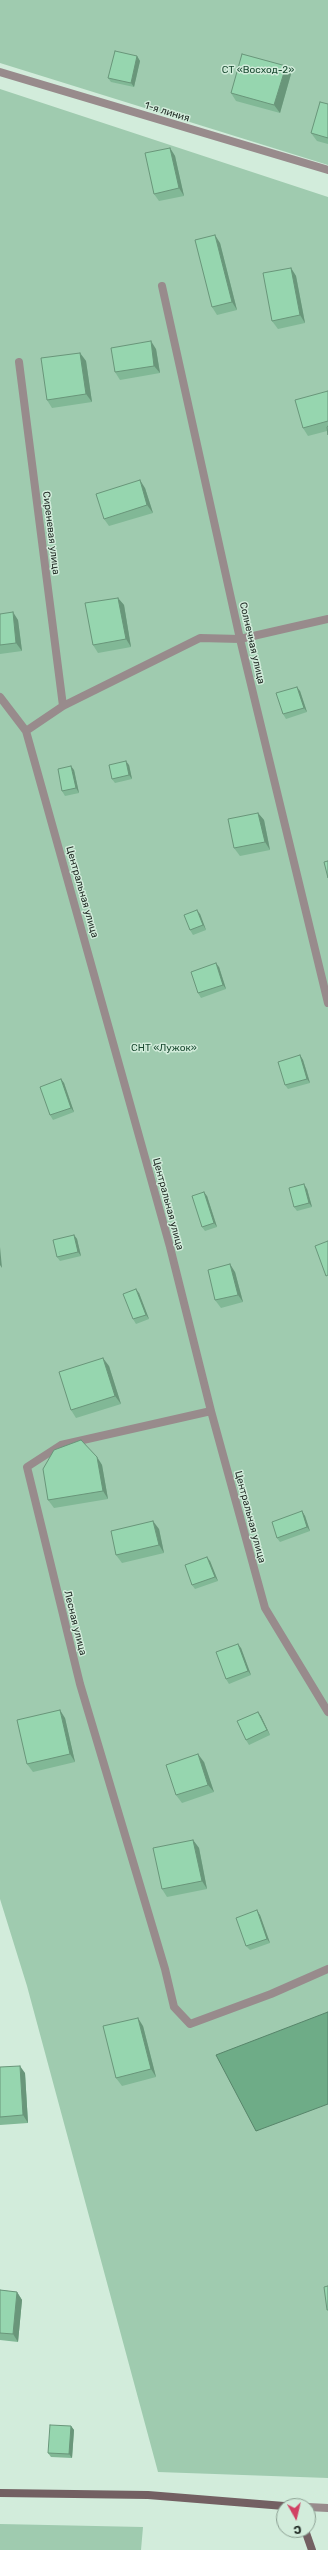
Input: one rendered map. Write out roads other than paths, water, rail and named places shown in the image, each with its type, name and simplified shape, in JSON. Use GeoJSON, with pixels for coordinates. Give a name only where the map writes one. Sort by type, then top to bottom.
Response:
{"type":"FeatureCollection","features":[{"type":"Feature","properties":{"kind":"street","name":"1-я линия"},"geometry":{"type":"LineString","coordinates":[[0,72],[328,170]]}},
{"type":"Feature","properties":{"kind":"street","name":"Солнечная улица"},"geometry":{"type":"LineString","coordinates":[[162,286],[240,639],[328,1003]]}},
{"type":"Feature","properties":{"kind":"street","name":"Сиреневая улица"},"geometry":{"type":"LineString","coordinates":[[19,362],[63,706]]}},
{"type":"Feature","properties":{"kind":"street"},"geometry":{"type":"LineString","coordinates":[[26,731],[63,706],[200,638],[240,639],[328,619]]}},
{"type":"Feature","properties":{"kind":"street","name":"Центральная улица"},"geometry":{"type":"LineString","coordinates":[[0,697],[26,731],[170,1247],[210,1411],[265,1608],[328,1711]]}},
{"type":"Feature","properties":{"kind":"street","name":"Лесная улица"},"geometry":{"type":"LineString","coordinates":[[210,1411],[61,1445],[27,1467],[80,1684],[165,1969],[174,2007],[190,2024],[271,1994],[328,1969]]}},
{"type":"Feature","properties":{"kind":"street"},"geometry":{"type":"LineString","coordinates":[[0,2493],[148,2495],[276,2505]]}},
{"type":"Feature","properties":{"kind":"street"},"geometry":{"type":"LineString","coordinates":[[316,2508],[328,2508]]}},
{"type":"Feature","properties":{"kind":"street"},"geometry":{"type":"LineString","coordinates":[[308,2538],[312,2550]]}},
{"type":"Feature","properties":{"kind":"park label","name":"СТ «Восход-2»"},"geometry":{"type":"Point","coordinates":[258,70]}},
{"type":"Feature","properties":{"kind":"park label","name":"СНТ «Лужок»"},"geometry":{"type":"Point","coordinates":[164,1048]}}]}
